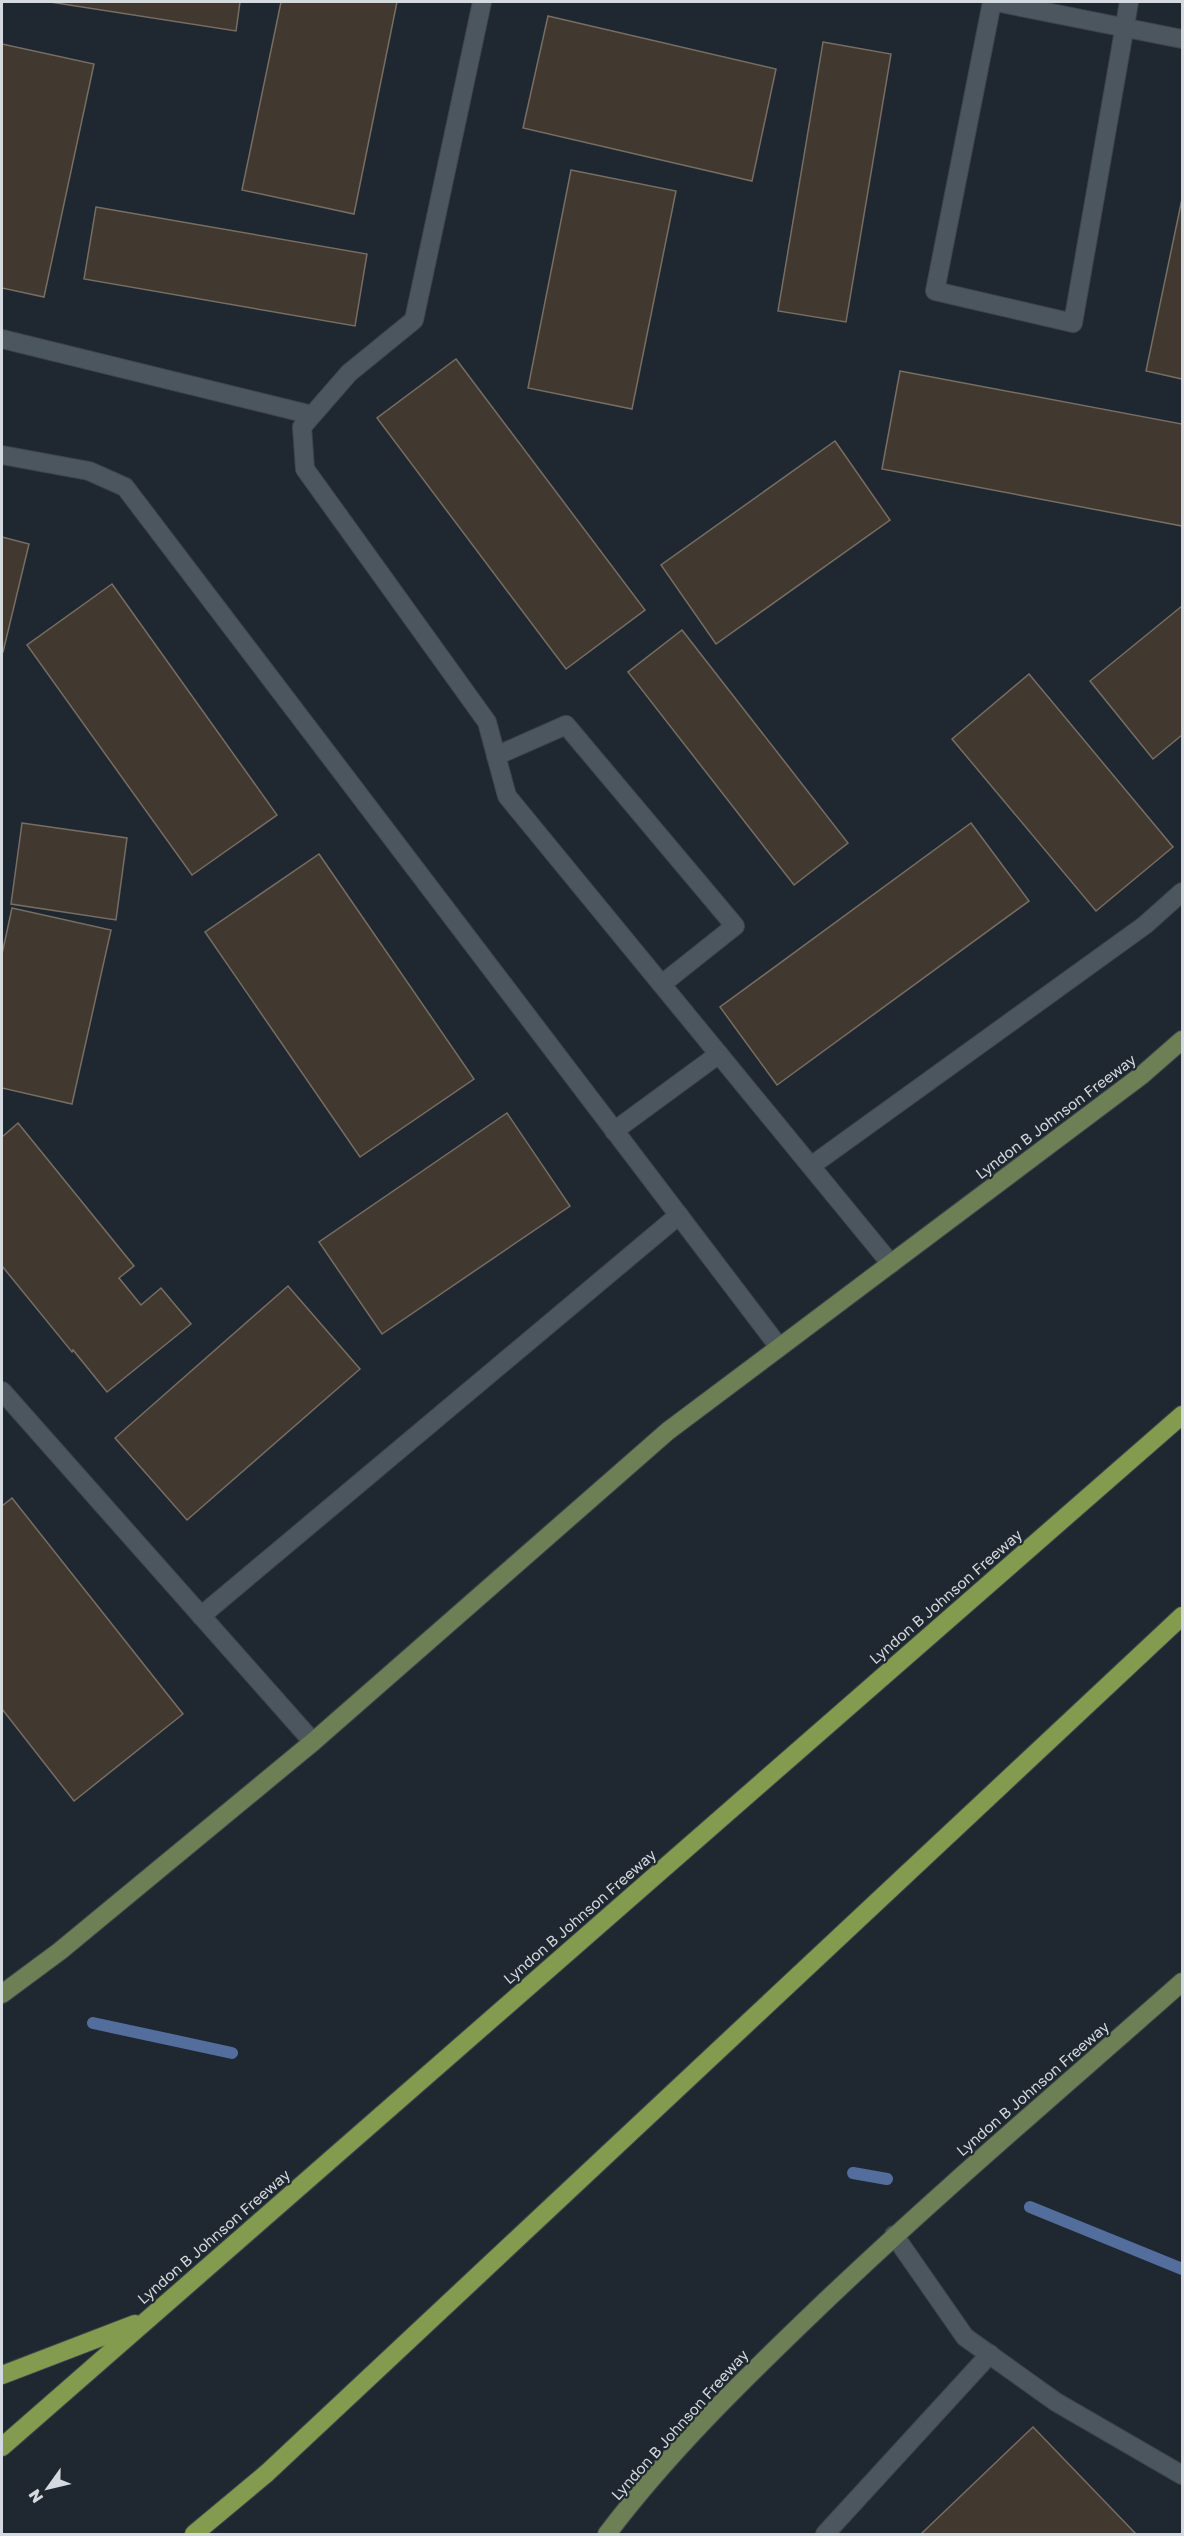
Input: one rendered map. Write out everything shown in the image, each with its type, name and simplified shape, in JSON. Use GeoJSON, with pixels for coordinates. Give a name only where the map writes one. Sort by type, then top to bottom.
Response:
{"type":"FeatureCollection","features":[{"type":"Feature","properties":{"kind":"highway","name":"Lyndon B Johnson Freeway"},"geometry":{"type":"LineString","coordinates":[[2,2447],[1182,1415]]}},
{"type":"Feature","properties":{"kind":"highway"},"geometry":{"type":"LineString","coordinates":[[204,2535],[267,2473],[1182,1616]]}},
{"type":"Feature","properties":{"kind":"highway"},"geometry":{"type":"LineString","coordinates":[[2,2374],[148,2319]]}},
{"type":"Feature","properties":{"kind":"highway"},"geometry":{"type":"LineString","coordinates":[[194,2535],[267,2473]]}},
{"type":"Feature","properties":{"kind":"main road","name":"Lyndon B Johnson Freeway"},"geometry":{"type":"LineString","coordinates":[[2,1994],[69,1944],[313,1742],[668,1431],[1142,1075],[1182,1040]]}},
{"type":"Feature","properties":{"kind":"main road","name":"Lyndon B Johnson Freeway"},"geometry":{"type":"LineString","coordinates":[[607,2535],[634,2500],[739,2384],[894,2235],[1182,1982]]}},
{"type":"Feature","properties":{"kind":"lane"},"geometry":{"type":"LineString","coordinates":[[482,2],[414,320],[349,373],[302,427],[305,469],[487,722],[507,796],[891,1264]]}},
{"type":"Feature","properties":{"kind":"lane"},"geometry":{"type":"LineString","coordinates":[[1129,2],[1124,27],[1073,323],[935,291],[994,2],[1124,27],[1182,39]]}},
{"type":"Feature","properties":{"kind":"lane"},"geometry":{"type":"LineString","coordinates":[[2,339],[312,415]]}},
{"type":"Feature","properties":{"kind":"lane"},"geometry":{"type":"LineString","coordinates":[[2,455],[89,471],[125,487],[779,1347]]}},
{"type":"Feature","properties":{"kind":"lane"},"geometry":{"type":"LineString","coordinates":[[496,756],[566,725],[735,926],[662,984]]}},
{"type":"Feature","properties":{"kind":"lane"},"geometry":{"type":"LineString","coordinates":[[811,1166],[1145,925],[1182,892]]}},
{"type":"Feature","properties":{"kind":"lane"},"geometry":{"type":"LineString","coordinates":[[614,1131],[719,1054]]}},
{"type":"Feature","properties":{"kind":"lane"},"geometry":{"type":"LineString","coordinates":[[201,1616],[679,1215]]}},
{"type":"Feature","properties":{"kind":"lane"},"geometry":{"type":"LineString","coordinates":[[2,1391],[313,1742]]}},
{"type":"Feature","properties":{"kind":"lane"},"geometry":{"type":"LineString","coordinates":[[894,2235],[965,2337],[1056,2402],[1182,2475]]}},
{"type":"Feature","properties":{"kind":"lane"},"geometry":{"type":"LineString","coordinates":[[825,2535],[990,2354]]}},
{"type":"Feature","properties":{"kind":"building"},"geometry":{"type":"Polygon","coordinates":[[[50,2],[240,2],[236,31],[50,2]]]}},
{"type":"Feature","properties":{"kind":"building"},"geometry":{"type":"Polygon","coordinates":[[[281,2],[397,2],[354,214],[242,190],[281,2]]]}},
{"type":"Feature","properties":{"kind":"building"},"geometry":{"type":"Polygon","coordinates":[[[548,16],[776,69],[752,181],[523,128],[548,16]]]}},
{"type":"Feature","properties":{"kind":"building"},"geometry":{"type":"Polygon","coordinates":[[[823,42],[891,54],[846,322],[778,311],[823,42]]]}},
{"type":"Feature","properties":{"kind":"building"},"geometry":{"type":"Polygon","coordinates":[[[2,44],[94,64],[44,297],[2,288],[2,44]]]}},
{"type":"Feature","properties":{"kind":"building"},"geometry":{"type":"Polygon","coordinates":[[[571,170],[676,191],[632,409],[528,388],[571,170]]]}},
{"type":"Feature","properties":{"kind":"building"},"geometry":{"type":"Polygon","coordinates":[[[1182,199],[1182,379],[1146,371],[1182,199]]]}},
{"type":"Feature","properties":{"kind":"building"},"geometry":{"type":"Polygon","coordinates":[[[96,207],[367,254],[355,326],[84,279],[96,207]]]}},
{"type":"Feature","properties":{"kind":"building"},"geometry":{"type":"Polygon","coordinates":[[[456,359],[645,610],[566,669],[377,418],[456,359]]]}},
{"type":"Feature","properties":{"kind":"building"},"geometry":{"type":"Polygon","coordinates":[[[900,371],[1182,424],[1182,526],[882,469],[900,371]]]}},
{"type":"Feature","properties":{"kind":"building"},"geometry":{"type":"Polygon","coordinates":[[[835,441],[890,520],[716,644],[661,565],[835,441]]]}},
{"type":"Feature","properties":{"kind":"building"},"geometry":{"type":"Polygon","coordinates":[[[2,537],[29,544],[3,652],[2,652],[2,537]]]}},
{"type":"Feature","properties":{"kind":"building"},"geometry":{"type":"Polygon","coordinates":[[[112,584],[277,815],[192,875],[27,645],[112,584]]]}},
{"type":"Feature","properties":{"kind":"building"},"geometry":{"type":"Polygon","coordinates":[[[1182,606],[1182,735],[1153,759],[1090,681],[1182,606]]]}},
{"type":"Feature","properties":{"kind":"building"},"geometry":{"type":"Polygon","coordinates":[[[682,630],[848,843],[794,885],[628,672],[682,630]]]}},
{"type":"Feature","properties":{"kind":"building"},"geometry":{"type":"Polygon","coordinates":[[[1029,674],[1173,847],[1096,911],[952,739],[1029,674]]]}},
{"type":"Feature","properties":{"kind":"building"},"geometry":{"type":"Polygon","coordinates":[[[22,823],[127,838],[116,920],[11,904],[22,823]]]}},
{"type":"Feature","properties":{"kind":"building"},"geometry":{"type":"Polygon","coordinates":[[[971,823],[1029,901],[777,1085],[720,1007],[971,823]]]}},
{"type":"Feature","properties":{"kind":"building"},"geometry":{"type":"Polygon","coordinates":[[[319,854],[474,1079],[360,1157],[205,932],[319,854]]]}},
{"type":"Feature","properties":{"kind":"building"},"geometry":{"type":"Polygon","coordinates":[[[12,908],[111,930],[72,1104],[2,1088],[2,954],[12,908]]]}},
{"type":"Feature","properties":{"kind":"building"},"geometry":{"type":"Polygon","coordinates":[[[507,1113],[570,1206],[382,1334],[319,1242],[507,1113]]]}},
{"type":"Feature","properties":{"kind":"building"},"geometry":{"type":"Polygon","coordinates":[[[18,1123],[134,1266],[119,1278],[141,1305],[161,1288],[191,1324],[107,1392],[2,1266],[2,1137],[18,1123]]]}},
{"type":"Feature","properties":{"kind":"building"},"geometry":{"type":"Polygon","coordinates":[[[288,1286],[360,1369],[187,1520],[115,1438],[288,1286]]]}},
{"type":"Feature","properties":{"kind":"building"},"geometry":{"type":"Polygon","coordinates":[[[12,1498],[183,1714],[74,1801],[2,1709],[2,1506],[12,1498]]]}},
{"type":"Feature","properties":{"kind":"building"},"geometry":{"type":"Polygon","coordinates":[[[1033,2427],[1136,2534],[921,2534],[1033,2427]]]}},
{"type":"Feature","properties":{"kind":"waterway"},"geometry":{"type":"LineString","coordinates":[[93,2023],[232,2053]]}},
{"type":"Feature","properties":{"kind":"waterway"},"geometry":{"type":"LineString","coordinates":[[853,2173],[887,2179]]}},
{"type":"Feature","properties":{"kind":"waterway"},"geometry":{"type":"LineString","coordinates":[[1030,2207],[1182,2269]]}}]}
